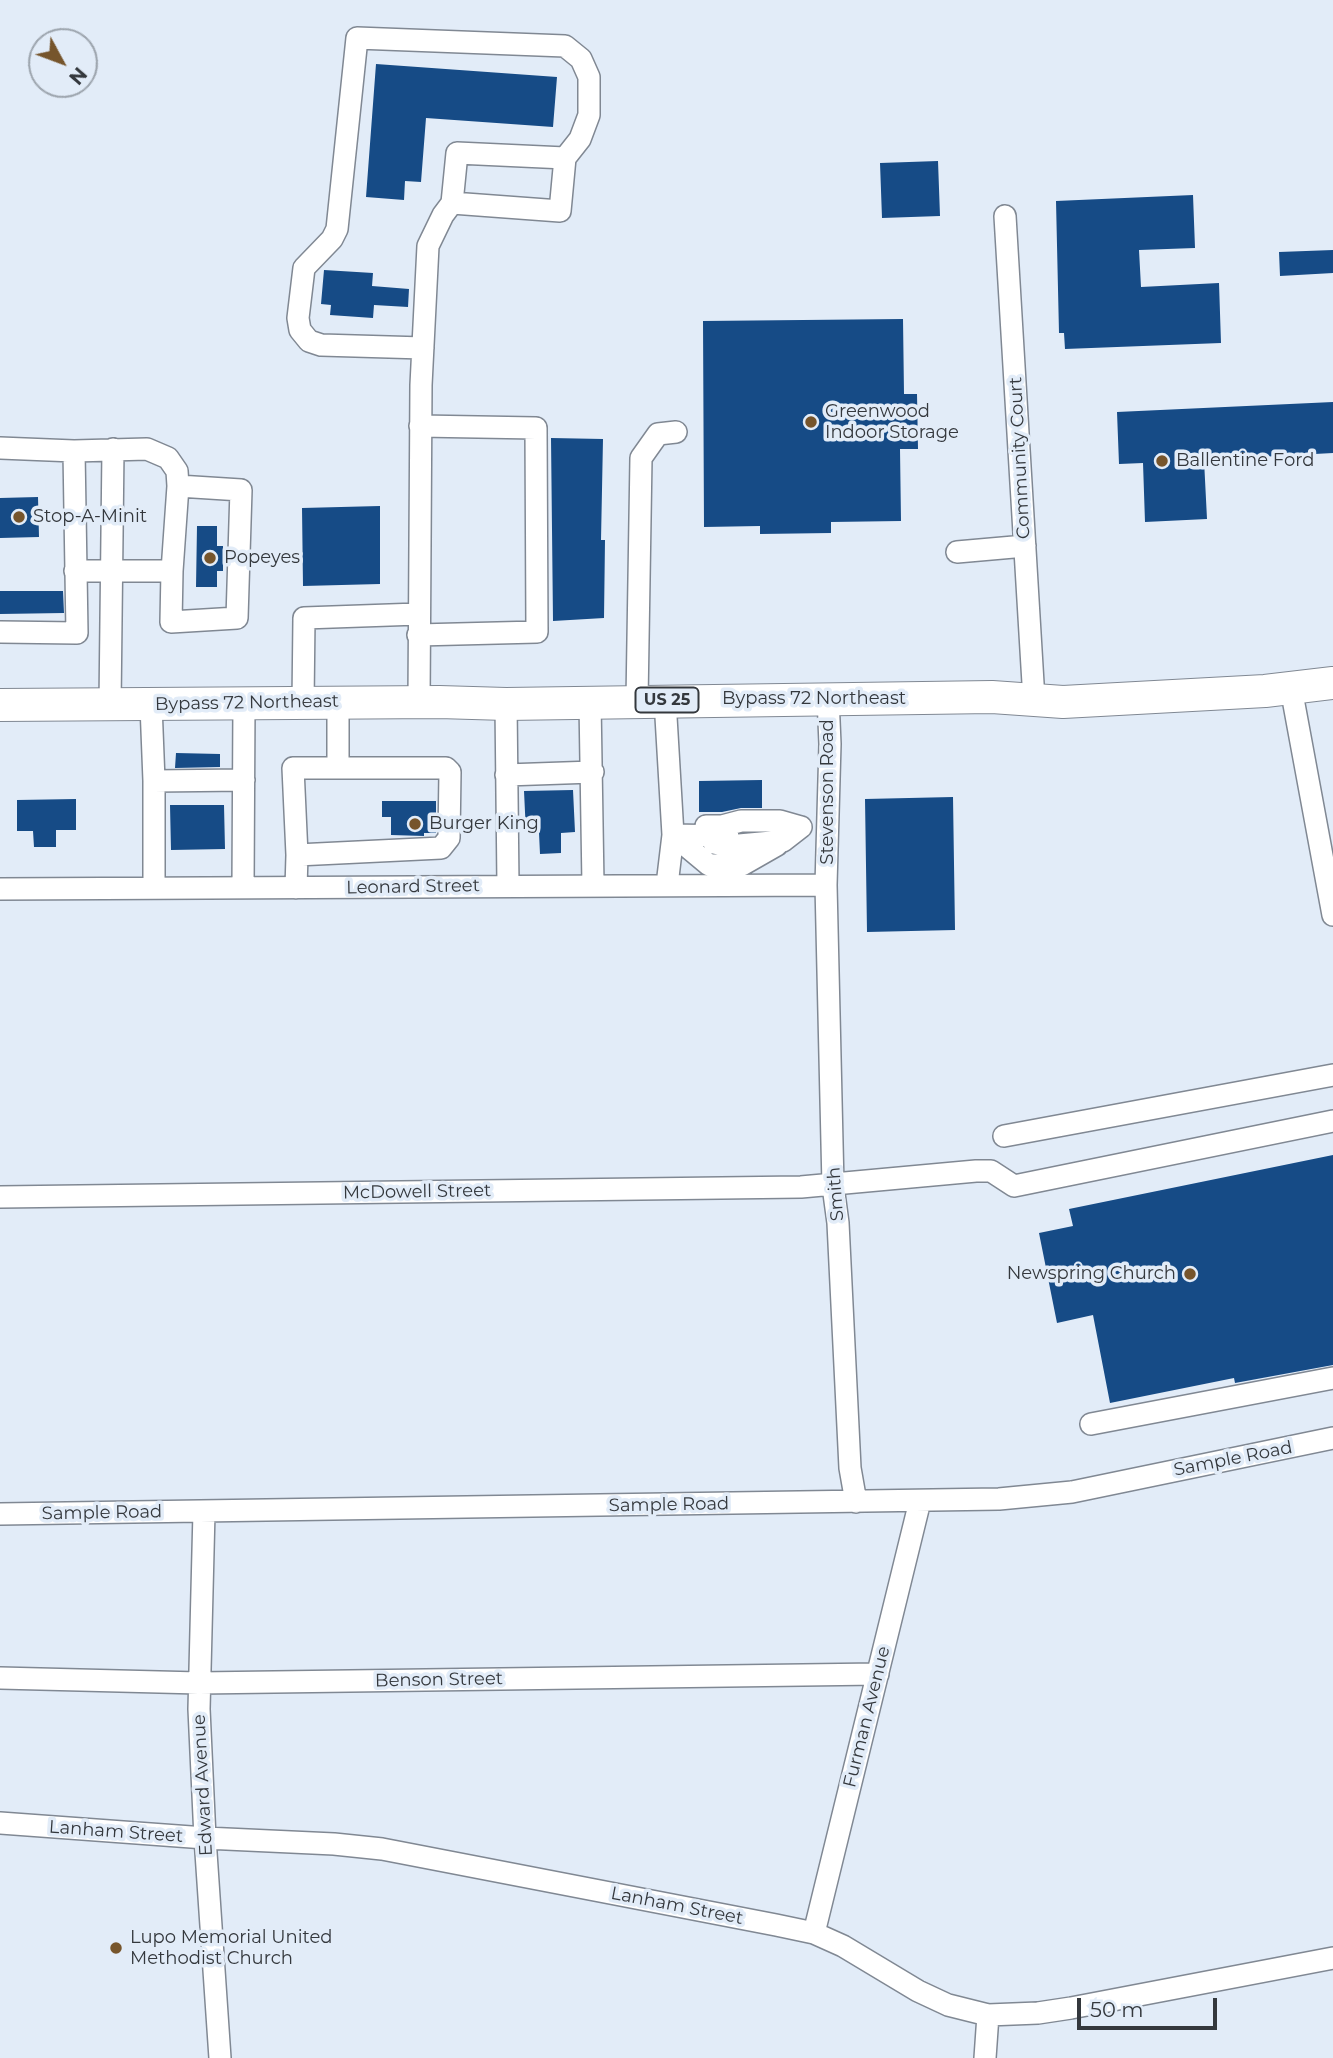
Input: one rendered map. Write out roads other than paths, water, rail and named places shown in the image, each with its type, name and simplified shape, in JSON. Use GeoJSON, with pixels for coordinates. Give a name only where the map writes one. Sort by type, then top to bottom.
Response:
{"type":"FeatureCollection","features":[{"type":"Feature","properties":{"kind":"highway","name":"Bypass 72 Northeast"},"geometry":{"type":"LineString","coordinates":[[0,705],[338,702],[506,704],[992,697],[1063,702],[1333,683]]}},
{"type":"Feature","properties":{"kind":"street"},"geometry":{"type":"LineString","coordinates":[[423,348],[321,345],[309,341],[300,330],[298,318],[304,268],[332,239],[337,229],[357,38],[565,46],[581,59],[589,77],[589,115],[580,139],[565,158],[561,211],[452,203]]}},
{"type":"Feature","properties":{"kind":"street"},"geometry":{"type":"LineString","coordinates":[[419,702],[420,426],[428,246],[452,203],[457,153],[565,158]]}},
{"type":"Feature","properties":{"kind":"street","name":"Community Court"},"geometry":{"type":"LineString","coordinates":[[1005,216],[1034,700]]}},
{"type":"Feature","properties":{"kind":"street"},"geometry":{"type":"LineString","coordinates":[[303,703],[304,618],[537,632],[536,428],[420,426]]}},
{"type":"Feature","properties":{"kind":"street"},"geometry":{"type":"LineString","coordinates":[[667,885],[672,831],[669,760],[651,700],[640,458],[658,434],[676,432]]}},
{"type":"Feature","properties":{"kind":"street"},"geometry":{"type":"LineString","coordinates":[[0,448],[74,451],[147,449],[168,458],[177,471],[178,486],[171,622],[237,618],[241,490],[178,486]]}},
{"type":"Feature","properties":{"kind":"street"},"geometry":{"type":"LineString","coordinates":[[110,705],[113,449]]}},
{"type":"Feature","properties":{"kind":"street"},"geometry":{"type":"LineString","coordinates":[[0,632],[77,633],[74,451]]}},
{"type":"Feature","properties":{"kind":"street"},"geometry":{"type":"LineString","coordinates":[[957,552],[1025,546]]}},
{"type":"Feature","properties":{"kind":"street"},"geometry":{"type":"LineString","coordinates":[[75,571],[172,570]]}},
{"type":"Feature","properties":{"kind":"street"},"geometry":{"type":"LineString","coordinates":[[1291,688],[1333,910]]}},
{"type":"Feature","properties":{"kind":"street","name":"Stevenson Road"},"geometry":{"type":"LineString","coordinates":[[826,885],[829,827],[828,698]]}},
{"type":"Feature","properties":{"kind":"street"},"geometry":{"type":"LineString","coordinates":[[338,702],[338,767]]}},
{"type":"Feature","properties":{"kind":"street"},"geometry":{"type":"LineString","coordinates":[[590,702],[593,885]]}},
{"type":"Feature","properties":{"kind":"street"},"geometry":{"type":"LineString","coordinates":[[243,887],[244,704]]}},
{"type":"Feature","properties":{"kind":"street"},"geometry":{"type":"LineString","coordinates":[[506,704],[508,886]]}},
{"type":"Feature","properties":{"kind":"street"},"geometry":{"type":"LineString","coordinates":[[151,705],[154,888]]}},
{"type":"Feature","properties":{"kind":"street"},"geometry":{"type":"LineString","coordinates":[[296,888],[293,768],[446,768],[450,772],[449,838],[441,848],[297,855]]}},
{"type":"Feature","properties":{"kind":"street"},"geometry":{"type":"LineString","coordinates":[[506,775],[593,772]]}},
{"type":"Feature","properties":{"kind":"street"},"geometry":{"type":"LineString","coordinates":[[154,781],[244,780]]}},
{"type":"Feature","properties":{"kind":"street"},"geometry":{"type":"LineString","coordinates":[[672,831],[722,826],[741,821],[780,821],[801,827]]}},
{"type":"Feature","properties":{"kind":"street"},"geometry":{"type":"LineString","coordinates":[[672,831],[738,837],[788,827],[829,827]]}},
{"type":"Feature","properties":{"kind":"street"},"geometry":{"type":"LineString","coordinates":[[672,831],[728,846],[783,841],[801,827]]}},
{"type":"Feature","properties":{"kind":"street","name":"Leonard Street"},"geometry":{"type":"LineString","coordinates":[[0,889],[826,885]]}},
{"type":"Feature","properties":{"kind":"street","name":"Smith"},"geometry":{"type":"LineString","coordinates":[[826,885],[834,1186],[850,1468],[856,1502]]}},
{"type":"Feature","properties":{"kind":"street"},"geometry":{"type":"LineString","coordinates":[[1004,1136],[1333,1075]]}},
{"type":"Feature","properties":{"kind":"street","name":"McDowell Street"},"geometry":{"type":"LineString","coordinates":[[0,1197],[834,1186],[976,1171],[991,1171],[1014,1186],[1333,1121]]}},
{"type":"Feature","properties":{"kind":"street"},"geometry":{"type":"LineString","coordinates":[[1091,1424],[1333,1378]]}},
{"type":"Feature","properties":{"kind":"street","name":"Sample Road"},"geometry":{"type":"LineString","coordinates":[[0,1514],[999,1499],[1072,1492],[1333,1438]]}},
{"type":"Feature","properties":{"kind":"street","name":"Furman Avenue"},"geometry":{"type":"LineString","coordinates":[[814,1933],[920,1501]]}},
{"type":"Feature","properties":{"kind":"street","name":"Edward Avenue"},"geometry":{"type":"LineString","coordinates":[[204,1512],[199,1683],[205,1838],[220,2058]]}},
{"type":"Feature","properties":{"kind":"street","name":"Benson Street"},"geometry":{"type":"LineString","coordinates":[[0,1678],[199,1683],[878,1674]]}},
{"type":"Feature","properties":{"kind":"street","name":"Lanham Street"},"geometry":{"type":"LineString","coordinates":[[0,1823],[382,1849],[814,1933],[843,1947],[918,1992],[948,2005],[988,2015],[1038,2013],[1071,2008],[1333,1958]]}},
{"type":"Feature","properties":{"kind":"street"},"geometry":{"type":"LineString","coordinates":[[985,2058],[988,2015]]}},
{"type":"Feature","properties":{"kind":"place","name":"Greenwood Indoor Storage"},"geometry":{"type":"Point","coordinates":[811,422]}},
{"type":"Feature","properties":{"kind":"place","name":"Ballentine Ford"},"geometry":{"type":"Point","coordinates":[1162,461]}},
{"type":"Feature","properties":{"kind":"place","name":"Stop-A-Minit"},"geometry":{"type":"Point","coordinates":[19,517]}},
{"type":"Feature","properties":{"kind":"place","name":"Popeyes"},"geometry":{"type":"Point","coordinates":[210,558]}},
{"type":"Feature","properties":{"kind":"place","name":"Burger King"},"geometry":{"type":"Point","coordinates":[415,824]}},
{"type":"Feature","properties":{"kind":"place","name":"Newspring Church"},"geometry":{"type":"Point","coordinates":[1190,1274]}},
{"type":"Feature","properties":{"kind":"place","name":"Lupo Memorial United Methodist Church"},"geometry":{"type":"Point","coordinates":[116,1948]}}]}
